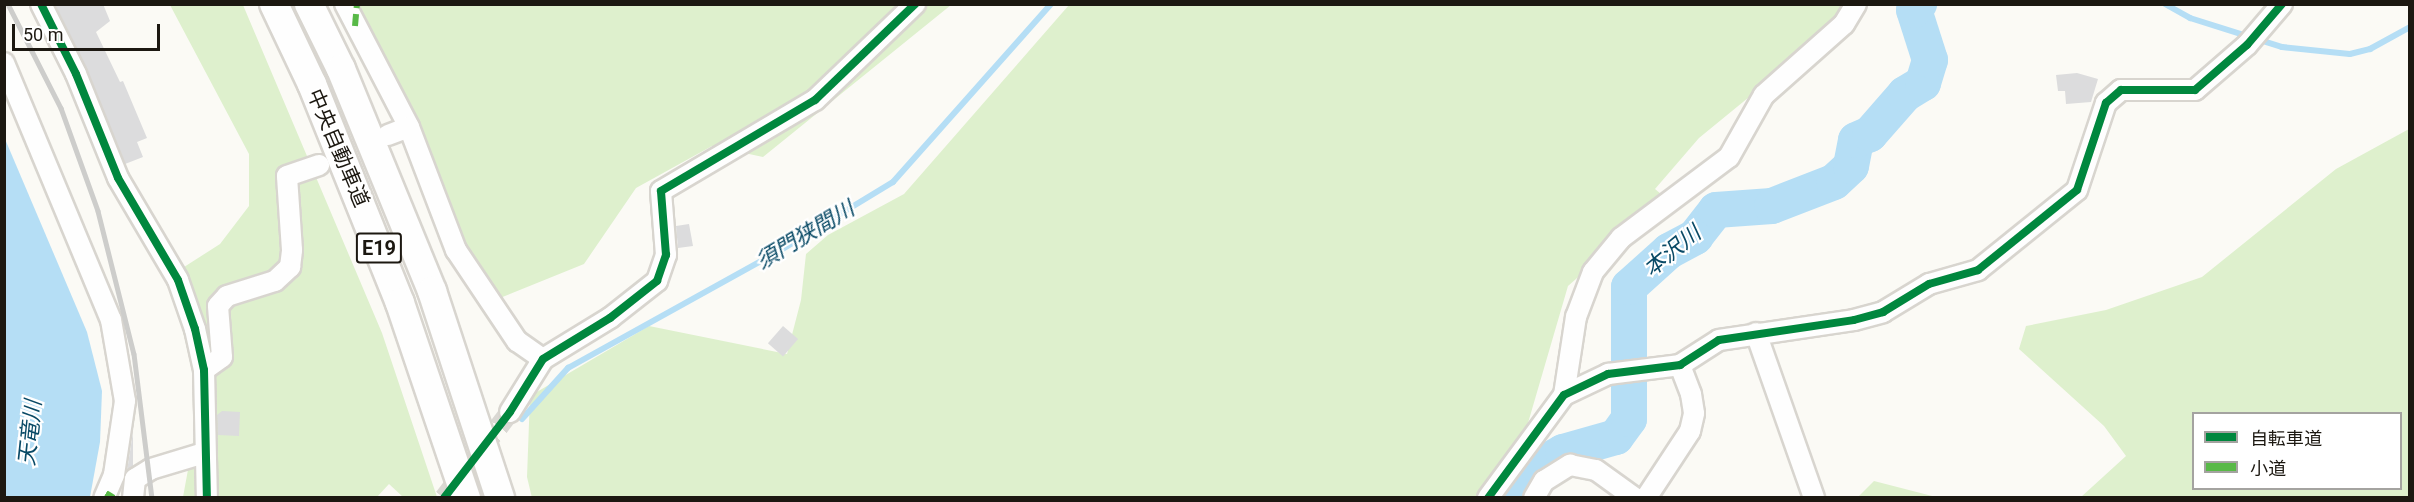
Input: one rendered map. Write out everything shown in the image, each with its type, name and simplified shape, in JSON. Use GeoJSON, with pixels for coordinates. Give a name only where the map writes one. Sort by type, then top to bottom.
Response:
{"type":"FeatureCollection","features":[{"type":"Feature","properties":{"kind":"highway","name":"中央自動車道"},"geometry":{"type":"LineString","coordinates":[[274,4],[312,84],[383,259],[466,498]]}},
{"type":"Feature","properties":{"kind":"highway","name":"中央自動車道"},"geometry":{"type":"LineString","coordinates":[[309,4],[345,80],[432,291],[500,498]]}},
{"type":"Feature","properties":{"kind":"street"},"geometry":{"type":"LineString","coordinates":[[41,4],[76,74],[118,178],[178,280],[204,370],[204,453],[207,498]]}},
{"type":"Feature","properties":{"kind":"street"},"geometry":{"type":"LineString","coordinates":[[345,4],[408,127],[456,250],[517,341],[543,359]]}},
{"type":"Feature","properties":{"kind":"street"},"geometry":{"type":"LineString","coordinates":[[510,412],[543,359],[610,318],[657,281],[666,255],[661,191],[815,100],[915,4]]}},
{"type":"Feature","properties":{"kind":"street"},"geometry":{"type":"LineString","coordinates":[[1488,498],[1564,395],[1576,316],[1593,272],[1621,238],[1729,157],[1764,95],[1844,24],[1856,4]]}},
{"type":"Feature","properties":{"kind":"street"},"geometry":{"type":"LineString","coordinates":[[1564,395],[1608,374],[1680,365],[1719,340],[1854,320],[1883,312],[1929,284],[1978,270],[2077,190],[2106,103],[2121,90],[2195,90],[2247,45],[2282,4]]}},
{"type":"Feature","properties":{"kind":"street"},"geometry":{"type":"LineString","coordinates":[[4,63],[111,320],[125,401],[114,475],[104,498]]}},
{"type":"Feature","properties":{"kind":"street"},"geometry":{"type":"LineString","coordinates":[[388,135],[408,127]]}},
{"type":"Feature","properties":{"kind":"street"},"geometry":{"type":"LineString","coordinates":[[204,370],[222,357],[219,306],[227,296],[275,281],[290,267],[287,176],[320,165]]}},
{"type":"Feature","properties":{"kind":"street"},"geometry":{"type":"LineString","coordinates":[[1756,333],[1814,498]]}},
{"type":"Feature","properties":{"kind":"street"},"geometry":{"type":"LineString","coordinates":[[1646,498],[1690,431],[1694,413],[1691,394],[1680,365]]}},
{"type":"Feature","properties":{"kind":"street"},"geometry":{"type":"LineString","coordinates":[[133,498],[135,479],[151,469],[204,453]]}},
{"type":"Feature","properties":{"kind":"street"},"geometry":{"type":"LineString","coordinates":[[1534,498],[1544,481],[1570,465],[1596,470],[1635,498]]}},
{"type":"Feature","properties":{"kind":"green space"},"geometry":{"type":"Polygon","coordinates":[[[170,5],[243,5],[382,333],[437,497],[403,497],[389,484],[377,497],[183,497],[200,404],[170,276],[220,244],[249,206],[249,154],[170,5]]]}},
{"type":"Feature","properties":{"kind":"green space"},"geometry":{"type":"Polygon","coordinates":[[[345,5],[951,5],[763,157],[712,146],[636,188],[584,264],[500,298],[465,256],[345,5]]]}},
{"type":"Feature","properties":{"kind":"green space"},"geometry":{"type":"Polygon","coordinates":[[[1069,5],[1845,5],[1836,26],[1699,138],[1655,189],[1667,199],[1568,286],[1528,423],[1492,497],[532,498],[527,477],[530,396],[649,326],[787,354],[801,300],[806,254],[828,235],[904,194],[1069,5]]]}},
{"type":"Feature","properties":{"kind":"green space"},"geometry":{"type":"Polygon","coordinates":[[[2409,129],[2409,497],[2081,497],[2126,456],[2104,426],[2019,349],[2026,326],[2106,310],[2202,277],[2336,169],[2409,129]]]}},
{"type":"Feature","properties":{"kind":"green space"},"geometry":{"type":"Polygon","coordinates":[[[1874,481],[1936,497],[1858,497],[1874,481]]]}},
{"type":"Feature","properties":{"kind":"water","name":"天竜川"},"geometry":{"type":"Polygon","coordinates":[[[5,139],[87,332],[102,391],[100,442],[90,497],[5,497],[5,139]]]}},
{"type":"Feature","properties":{"kind":"building"},"geometry":{"type":"Polygon","coordinates":[[[55,4],[103,4],[110,21],[96,32],[120,82],[123,81],[147,138],[137,142],[143,157],[125,164],[55,4]]]}},
{"type":"Feature","properties":{"kind":"building"},"geometry":{"type":"Polygon","coordinates":[[[2077,73],[2098,79],[2091,102],[2066,104],[2065,91],[2058,91],[2056,75],[2077,73]]]}},
{"type":"Feature","properties":{"kind":"building"},"geometry":{"type":"Polygon","coordinates":[[[689,224],[693,246],[678,248],[676,226],[689,224]]]}},
{"type":"Feature","properties":{"kind":"building"},"geometry":{"type":"Polygon","coordinates":[[[783,326],[798,339],[783,356],[768,343],[783,326]]]}},
{"type":"Feature","properties":{"kind":"building"},"geometry":{"type":"Polygon","coordinates":[[[222,411],[240,412],[239,436],[218,435],[217,415],[222,411]]]}},
{"type":"Feature","properties":{"kind":"building"},"geometry":{"type":"Polygon","coordinates":[[[133,432],[133,466],[127,471],[133,432]]]}},
{"type":"Feature","properties":{"kind":"waterway","name":"須門狭間川"},"geometry":{"type":"LineString","coordinates":[[522,419],[568,368],[781,250],[893,182],[1051,4]]}},
{"type":"Feature","properties":{"kind":"waterway","name":"本沢川"},"geometry":{"type":"LineString","coordinates":[[1514,498],[1538,466],[1563,452],[1616,437],[1629,419],[1629,287],[1669,251],[1695,237],[1716,210],[1772,206],[1834,182],[1851,166],[1856,140],[1870,134],[1905,94],[1923,83],[1930,60],[1914,10],[1919,4]]}},
{"type":"Feature","properties":{"kind":"waterway"},"geometry":{"type":"LineString","coordinates":[[2165,4],[2190,18],[2282,47],[2350,54],[2370,49],[2410,27]]}},
{"type":"Feature","properties":{"kind":"tunnel"},"geometry":{"type":"LineString","coordinates":[[444,498],[510,412]]}},
{"type":"Feature","properties":{"kind":"railway"},"geometry":{"type":"LineString","coordinates":[[8,4],[61,108],[98,211],[134,354],[152,498]]}},
{"type":"Feature","properties":{"kind":"marked path"},"geometry":{"type":"LineString","coordinates":[[355,26],[357,4]]}},
{"type":"Feature","properties":{"kind":"marked path"},"geometry":{"type":"LineString","coordinates":[[106,493],[114,498]]}},
{"type":"Feature","properties":{"kind":"cycle path"},"geometry":{"type":"LineString","coordinates":[[41,4],[76,74],[118,178],[178,280],[195,329],[204,370],[207,498]]}},
{"type":"Feature","properties":{"kind":"cycle path"},"geometry":{"type":"LineString","coordinates":[[444,498],[510,412],[543,359],[610,318],[657,281],[666,255],[661,191],[815,100],[915,4]]}},
{"type":"Feature","properties":{"kind":"cycle path"},"geometry":{"type":"LineString","coordinates":[[1488,498],[1564,395],[1608,374],[1680,365],[1719,340],[1854,320],[1883,312],[1929,284],[1978,270],[2077,190],[2106,103],[2121,90],[2195,90],[2247,45],[2282,4]]}}]}
